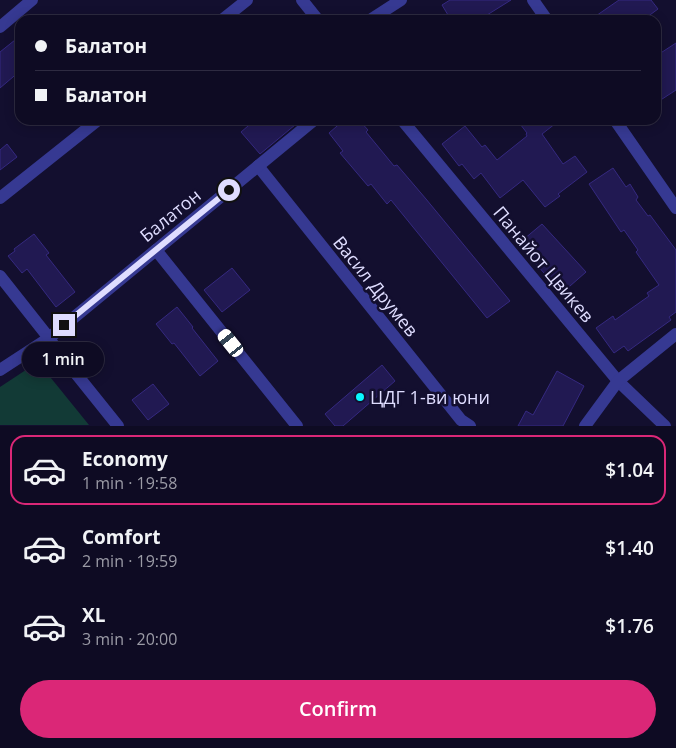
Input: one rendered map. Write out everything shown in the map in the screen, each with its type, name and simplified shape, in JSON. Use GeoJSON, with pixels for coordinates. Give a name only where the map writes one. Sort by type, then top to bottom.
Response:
{"type":"FeatureCollection","features":[{"type":"Feature","properties":{"kind":"street"},"geometry":{"type":"LineString","coordinates":[[0,27],[32,0]]}},
{"type":"Feature","properties":{"kind":"street"},"geometry":{"type":"LineString","coordinates":[[228,15],[247,0]]}},
{"type":"Feature","properties":{"kind":"street"},"geometry":{"type":"LineString","coordinates":[[302,0],[314,15]]}},
{"type":"Feature","properties":{"kind":"street"},"geometry":{"type":"LineString","coordinates":[[378,15],[401,0]]}},
{"type":"Feature","properties":{"kind":"street"},"geometry":{"type":"LineString","coordinates":[[533,0],[544,15]]}},
{"type":"Feature","properties":{"kind":"street"},"geometry":{"type":"LineString","coordinates":[[0,198],[92,125]]}},
{"type":"Feature","properties":{"kind":"street","name":"Балатон"},"geometry":{"type":"LineString","coordinates":[[0,370],[49,338],[308,125]]}},
{"type":"Feature","properties":{"kind":"street","name":"Панайот Цвикев"},"geometry":{"type":"LineString","coordinates":[[406,125],[618,381],[665,426]]}},
{"type":"Feature","properties":{"kind":"street"},"geometry":{"type":"LineString","coordinates":[[619,125],[676,208]]}},
{"type":"Feature","properties":{"kind":"street","name":"Васил Друмев"},"geometry":{"type":"LineString","coordinates":[[258,166],[460,420],[470,426]]}},
{"type":"Feature","properties":{"kind":"street"},"geometry":{"type":"LineString","coordinates":[[156,250],[297,426]]}},
{"type":"Feature","properties":{"kind":"street"},"geometry":{"type":"LineString","coordinates":[[0,276],[118,426]]}},
{"type":"Feature","properties":{"kind":"street"},"geometry":{"type":"LineString","coordinates":[[585,426],[618,381],[676,334]]}},
{"type":"Feature","properties":{"kind":"green space"},"geometry":{"type":"Polygon","coordinates":[[[38,362],[89,425],[0,425],[0,387],[38,362]]]}},
{"type":"Feature","properties":{"kind":"building"},"geometry":{"type":"Polygon","coordinates":[[[450,0],[511,0],[487,15],[448,15],[442,5],[450,0]]]}},
{"type":"Feature","properties":{"kind":"building"},"geometry":{"type":"Polygon","coordinates":[[[619,0],[651,0],[658,9],[650,15],[597,15],[619,0]]]}},
{"type":"Feature","properties":{"kind":"building"},"geometry":{"type":"Polygon","coordinates":[[[15,40],[15,75],[0,88],[0,52],[15,40]]]}},
{"type":"Feature","properties":{"kind":"building"},"geometry":{"type":"Polygon","coordinates":[[[676,43],[676,90],[661,100],[661,53],[676,43]]]}},
{"type":"Feature","properties":{"kind":"building"},"geometry":{"type":"Polygon","coordinates":[[[249,125],[295,125],[260,154],[241,132],[249,125]]]}},
{"type":"Feature","properties":{"kind":"building"},"geometry":{"type":"Polygon","coordinates":[[[338,125],[364,125],[368,130],[366,132],[394,166],[397,165],[510,301],[487,318],[391,200],[387,204],[371,184],[368,186],[340,153],[343,151],[329,133],[338,125]]]}},
{"type":"Feature","properties":{"kind":"building"},"geometry":{"type":"Polygon","coordinates":[[[521,125],[554,125],[542,134],[563,164],[575,156],[587,172],[558,194],[560,196],[545,207],[523,180],[500,198],[481,173],[474,179],[462,164],[459,166],[442,144],[465,126],[482,147],[485,145],[497,160],[527,136],[521,125]]]}},
{"type":"Feature","properties":{"kind":"building"},"geometry":{"type":"Polygon","coordinates":[[[7,144],[17,157],[0,170],[0,150],[7,144]]]}},
{"type":"Feature","properties":{"kind":"building"},"geometry":{"type":"Polygon","coordinates":[[[613,168],[626,187],[630,184],[638,197],[636,200],[648,216],[650,215],[676,250],[676,312],[669,317],[671,320],[628,351],[624,346],[614,353],[596,328],[613,316],[615,320],[649,296],[647,293],[659,285],[636,252],[638,250],[624,230],[621,232],[589,184],[613,168]]]}},
{"type":"Feature","properties":{"kind":"building"},"geometry":{"type":"Polygon","coordinates":[[[542,224],[586,272],[562,293],[518,244],[542,224]]]}},
{"type":"Feature","properties":{"kind":"building"},"geometry":{"type":"Polygon","coordinates":[[[34,234],[49,253],[46,255],[75,292],[56,307],[27,269],[22,273],[8,256],[34,234]]]}},
{"type":"Feature","properties":{"kind":"building"},"geometry":{"type":"Polygon","coordinates":[[[232,268],[250,290],[222,312],[204,290],[232,268]]]}},
{"type":"Feature","properties":{"kind":"building"},"geometry":{"type":"Polygon","coordinates":[[[177,307],[218,361],[200,376],[156,324],[177,307]]]}},
{"type":"Feature","properties":{"kind":"building","name":"ЦДГ 1-ви юни"},"geometry":{"type":"Polygon","coordinates":[[[382,365],[395,381],[343,426],[335,426],[325,414],[382,365]]]}},
{"type":"Feature","properties":{"kind":"building"},"geometry":{"type":"Polygon","coordinates":[[[557,371],[584,386],[563,426],[518,426],[526,411],[533,415],[557,371]]]}},
{"type":"Feature","properties":{"kind":"building"},"geometry":{"type":"Polygon","coordinates":[[[153,384],[169,404],[148,420],[132,400],[153,384]]]}},
{"type":"Feature","properties":{"kind":"place","name":"ЦДГ 1-ви юни"},"geometry":{"type":"Point","coordinates":[360,397]}},
{"type":"Feature","properties":{"kind":"route"},"geometry":{"type":"LineString","coordinates":[[64,325],[229,190]]}}]}
